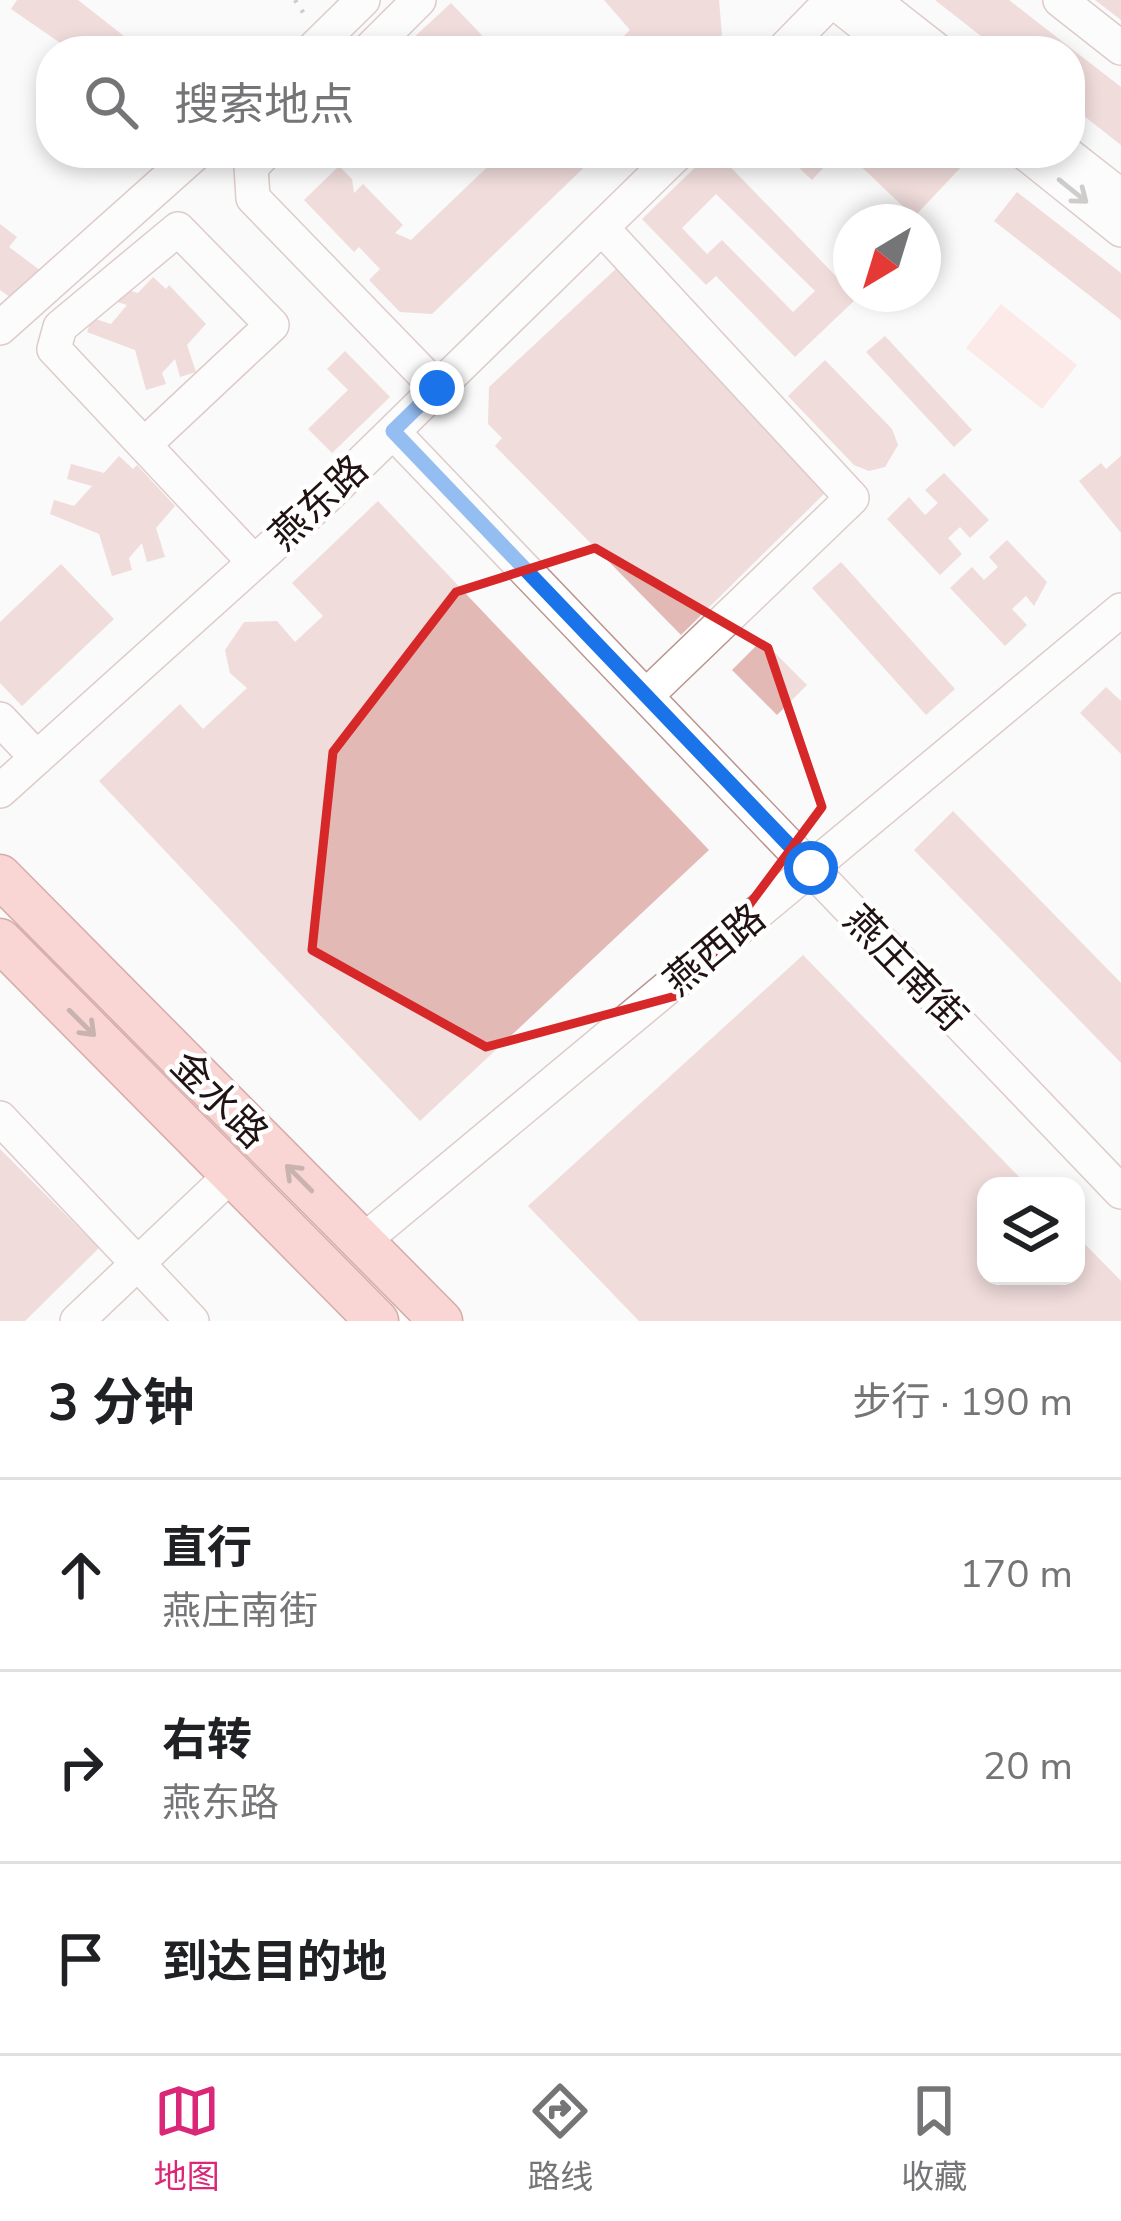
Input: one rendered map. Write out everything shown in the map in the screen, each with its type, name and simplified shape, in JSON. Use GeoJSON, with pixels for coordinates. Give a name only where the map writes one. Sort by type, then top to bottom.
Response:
{"type":"FeatureCollection","features":[{"type":"Feature","properties":{"kind":"main road","name":"金水路"},"geometry":{"type":"LineString","coordinates":[[0,876],[440,1321]]}},
{"type":"Feature","properties":{"kind":"main road","name":"金水路"},"geometry":{"type":"LineString","coordinates":[[0,940],[377,1321]]}},
{"type":"Feature","properties":{"kind":"street"},"geometry":{"type":"LineString","coordinates":[[326,36],[363,0]]}},
{"type":"Feature","properties":{"kind":"street"},"geometry":{"type":"LineString","coordinates":[[383,36],[419,0]]}},
{"type":"Feature","properties":{"kind":"street"},"geometry":{"type":"LineString","coordinates":[[797,36],[832,0],[877,36]]}},
{"type":"Feature","properties":{"kind":"street"},"geometry":{"type":"LineString","coordinates":[[874,0],[919,36]]}},
{"type":"Feature","properties":{"kind":"street"},"geometry":{"type":"LineString","coordinates":[[1060,0],[1121,48]]}},
{"type":"Feature","properties":{"kind":"street"},"geometry":{"type":"LineString","coordinates":[[0,328],[179,168]]}},
{"type":"Feature","properties":{"kind":"street"},"geometry":{"type":"LineString","coordinates":[[251,168],[253,198],[437,388]]}},
{"type":"Feature","properties":{"kind":"street","name":"燕东路"},"geometry":{"type":"LineString","coordinates":[[0,791],[254,562],[663,168]]}},
{"type":"Feature","properties":{"kind":"street"},"geometry":{"type":"LineString","coordinates":[[1044,168],[1121,230]]}},
{"type":"Feature","properties":{"kind":"street"},"geometry":{"type":"LineString","coordinates":[[1085,168],[1121,196]]}},
{"type":"Feature","properties":{"kind":"street"},"geometry":{"type":"LineString","coordinates":[[602,227],[852,498],[646,696]]}},
{"type":"Feature","properties":{"kind":"street"},"geometry":{"type":"LineString","coordinates":[[144,445],[272,325],[178,229],[59,328],[52,339],[54,349],[144,445],[254,562]]}},
{"type":"Feature","properties":{"kind":"street","name":"燕庄南街"},"geometry":{"type":"LineString","coordinates":[[393,431],[1121,1192]]}},
{"type":"Feature","properties":{"kind":"street","name":"燕西路"},"geometry":{"type":"LineString","coordinates":[[362,1242],[1117,620]]}},
{"type":"Feature","properties":{"kind":"street"},"geometry":{"type":"LineString","coordinates":[[0,719],[37,758]]}},
{"type":"Feature","properties":{"kind":"street"},"geometry":{"type":"LineString","coordinates":[[0,1118],[192,1321]]}},
{"type":"Feature","properties":{"kind":"street"},"geometry":{"type":"LineString","coordinates":[[77,1321],[232,1174]]}},
{"type":"Feature","properties":{"kind":"highlighted area"},"geometry":{"type":"Polygon","coordinates":[[[595,548],[768,648],[822,807],[683,994],[486,1047],[312,950],[333,752],[456,592],[595,548]]]}},
{"type":"Feature","properties":{"kind":"shaded area"},"geometry":{"type":"Polygon","coordinates":[[[1001,304],[1077,365],[1042,409],[966,348],[1001,304]]]}},
{"type":"Feature","properties":{"kind":"building"},"geometry":{"type":"Polygon","coordinates":[[[17,0],[78,0],[124,36],[50,36],[11,9],[17,0]]]}},
{"type":"Feature","properties":{"kind":"building"},"geometry":{"type":"Polygon","coordinates":[[[604,0],[719,0],[721,36],[624,36],[630,30],[604,0]]]}},
{"type":"Feature","properties":{"kind":"building"},"geometry":{"type":"Polygon","coordinates":[[[935,0],[1009,0],[1055,36],[981,36],[935,0]]]}},
{"type":"Feature","properties":{"kind":"building"},"geometry":{"type":"Polygon","coordinates":[[[1095,0],[1121,0],[1121,20],[1095,0]]]}},
{"type":"Feature","properties":{"kind":"building"},"geometry":{"type":"Polygon","coordinates":[[[451,3],[483,36],[415,36],[451,3]]]}},
{"type":"Feature","properties":{"kind":"building"},"geometry":{"type":"Polygon","coordinates":[[[1085,59],[1121,87],[1121,145],[1085,117],[1085,59]]]}},
{"type":"Feature","properties":{"kind":"building"},"geometry":{"type":"Polygon","coordinates":[[[341,168],[352,179],[354,193],[363,184],[403,225],[395,233],[411,240],[486,168],[583,168],[432,314],[400,312],[369,280],[380,269],[359,247],[354,252],[304,200],[341,168]]]}},
{"type":"Feature","properties":{"kind":"building"},"geometry":{"type":"Polygon","coordinates":[[[695,168],[731,168],[833,273],[833,312],[842,312],[795,357],[716,276],[706,285],[642,219],[695,168]],[[716,194],[682,228],[707,254],[722,240],[793,312],[815,291],[716,194]]]}},
{"type":"Feature","properties":{"kind":"building"},"geometry":{"type":"Polygon","coordinates":[[[799,168],[823,168],[812,180],[799,168]]]}},
{"type":"Feature","properties":{"kind":"building"},"geometry":{"type":"Polygon","coordinates":[[[863,168],[960,168],[926,204],[900,204],[863,168]]]}},
{"type":"Feature","properties":{"kind":"building"},"geometry":{"type":"Polygon","coordinates":[[[1017,192],[1121,273],[1121,320],[994,221],[1017,192]]]}},
{"type":"Feature","properties":{"kind":"building"},"geometry":{"type":"Polygon","coordinates":[[[0,224],[17,237],[9,247],[41,271],[17,302],[0,290],[0,224]]]}},
{"type":"Feature","properties":{"kind":"building"},"geometry":{"type":"Polygon","coordinates":[[[619,266],[829,489],[681,635],[495,446],[502,438],[488,424],[489,387],[619,266]]]}},
{"type":"Feature","properties":{"kind":"building"},"geometry":{"type":"Polygon","coordinates":[[[153,277],[166,289],[169,285],[206,324],[187,345],[196,372],[180,377],[175,359],[162,373],[166,384],[146,390],[135,350],[87,332],[92,318],[111,324],[127,305],[104,298],[108,284],[138,293],[153,277]]]}},
{"type":"Feature","properties":{"kind":"building"},"geometry":{"type":"Polygon","coordinates":[[[885,336],[972,430],[954,447],[866,352],[885,336]]]}},
{"type":"Feature","properties":{"kind":"building"},"geometry":{"type":"Polygon","coordinates":[[[345,351],[390,397],[332,453],[308,429],[348,390],[327,369],[345,351]]]}},
{"type":"Feature","properties":{"kind":"building"},"geometry":{"type":"Polygon","coordinates":[[[825,360],[892,429],[898,445],[885,467],[869,471],[854,465],[788,396],[825,360]]]}},
{"type":"Feature","properties":{"kind":"building"},"geometry":{"type":"Polygon","coordinates":[[[119,456],[133,469],[137,465],[175,506],[156,528],[165,557],[147,562],[142,543],[129,558],[132,570],[112,576],[99,534],[50,514],[54,500],[74,506],[92,486],[67,479],[71,464],[104,473],[119,456]]]}},
{"type":"Feature","properties":{"kind":"building"},"geometry":{"type":"Polygon","coordinates":[[[1121,456],[1121,533],[1079,481],[1101,463],[1106,469],[1121,456]]]}},
{"type":"Feature","properties":{"kind":"building"},"geometry":{"type":"Polygon","coordinates":[[[944,473],[989,520],[970,538],[960,527],[948,538],[962,554],[940,575],[887,519],[909,497],[925,515],[938,503],[925,490],[944,473]]]}},
{"type":"Feature","properties":{"kind":"building"},"geometry":{"type":"Polygon","coordinates":[[[378,501],[709,850],[420,1121],[99,781],[180,704],[203,729],[247,688],[230,673],[225,650],[244,622],[277,621],[295,642],[323,616],[292,583],[378,501]]]}},
{"type":"Feature","properties":{"kind":"building"},"geometry":{"type":"Polygon","coordinates":[[[1007,540],[1047,582],[1034,606],[1026,596],[1012,609],[1027,625],[1005,646],[950,588],[972,567],[984,580],[998,567],[989,557],[1007,540]]]}},
{"type":"Feature","properties":{"kind":"building"},"geometry":{"type":"Polygon","coordinates":[[[841,562],[955,689],[926,715],[812,588],[841,562]]]}},
{"type":"Feature","properties":{"kind":"building"},"geometry":{"type":"Polygon","coordinates":[[[61,564],[114,619],[22,706],[0,683],[0,622],[61,564]]]}},
{"type":"Feature","properties":{"kind":"building"},"geometry":{"type":"Polygon","coordinates":[[[762,640],[807,685],[777,715],[732,670],[762,640]]]}},
{"type":"Feature","properties":{"kind":"building"},"geometry":{"type":"Polygon","coordinates":[[[1106,687],[1121,701],[1121,754],[1080,713],[1106,687]]]}},
{"type":"Feature","properties":{"kind":"building"},"geometry":{"type":"Polygon","coordinates":[[[953,811],[1121,983],[1121,1063],[914,850],[953,811]]]}},
{"type":"Feature","properties":{"kind":"building"},"geometry":{"type":"Polygon","coordinates":[[[803,955],[1019,1177],[977,1177],[977,1285],[1085,1285],[1085,1244],[1121,1281],[1121,1321],[639,1321],[528,1206],[803,955]]]}},
{"type":"Feature","properties":{"kind":"building"},"geometry":{"type":"Polygon","coordinates":[[[0,1149],[99,1248],[25,1321],[0,1321],[0,1149]]]}},
{"type":"Feature","properties":{"kind":"route"},"geometry":{"type":"LineString","coordinates":[[437,388],[393,431],[811,868]]}}]}
